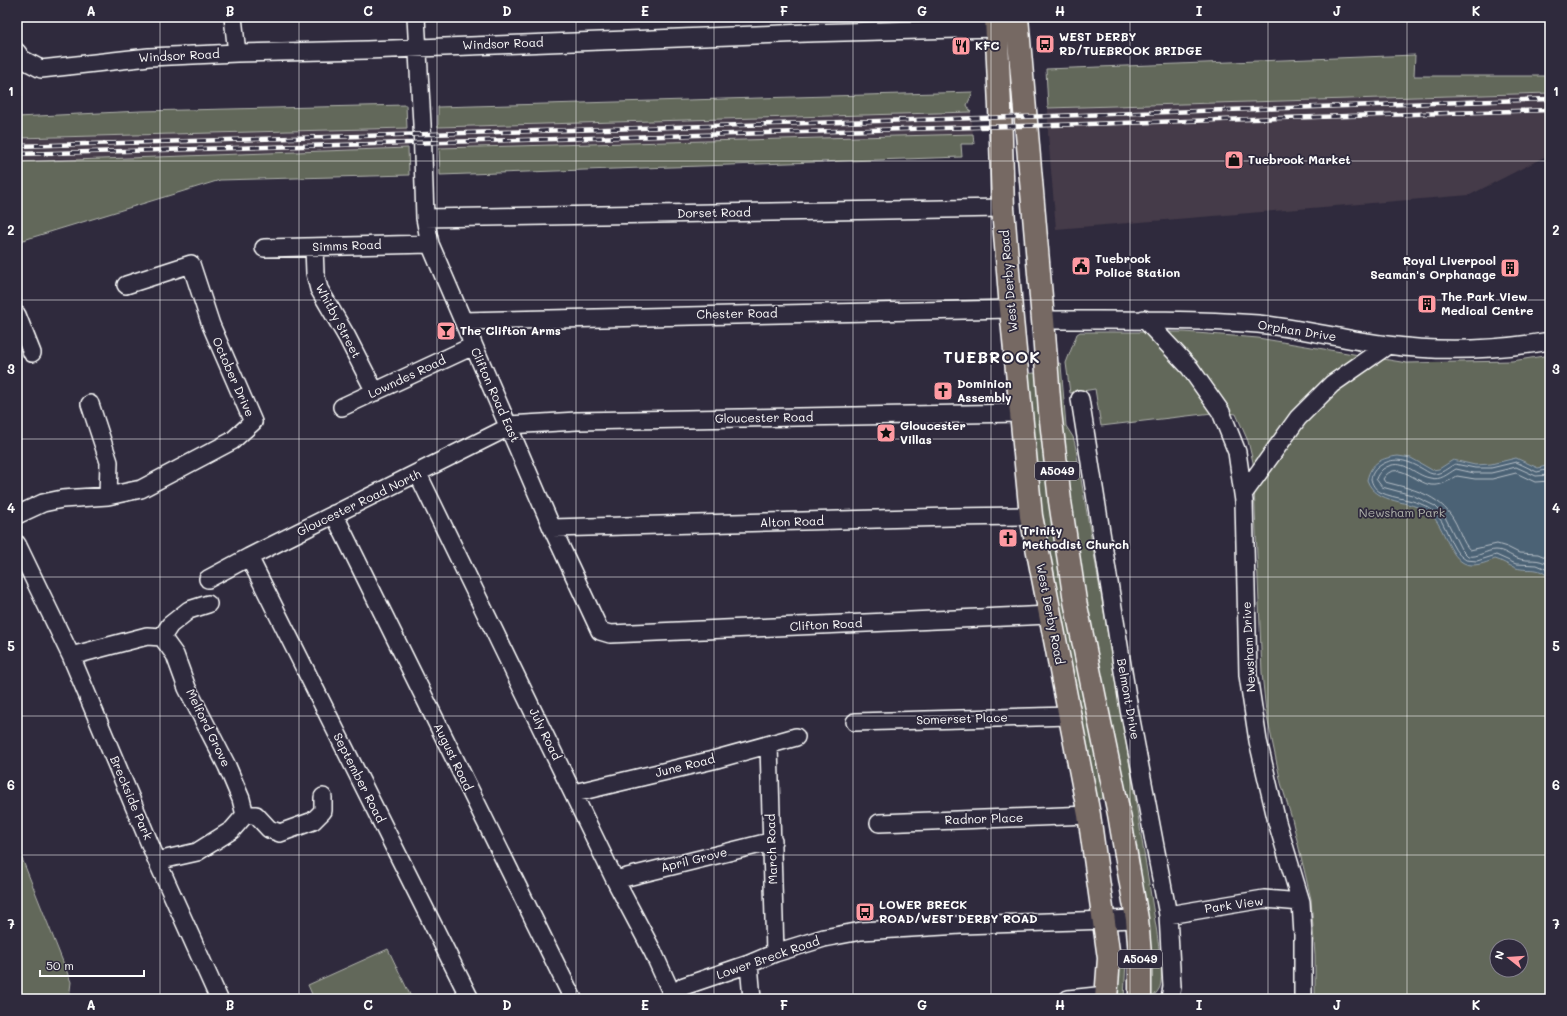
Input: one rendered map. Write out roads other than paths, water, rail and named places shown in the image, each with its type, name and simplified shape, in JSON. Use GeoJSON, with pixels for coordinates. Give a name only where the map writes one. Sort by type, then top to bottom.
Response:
{"type":"FeatureCollection","features":[{"type":"Feature","properties":{"kind":"highway","name":"A5049"},"geometry":{"type":"LineString","coordinates":[[1016,17],[1050,411],[1060,501],[1075,601],[1119,814],[1137,919],[1140,955],[1140,999]]}},
{"type":"Feature","properties":{"kind":"highway","name":"West Derby Road"},"geometry":{"type":"LineString","coordinates":[[996,22],[1003,208],[1010,309],[1032,516],[1089,815],[1104,921]]}},
{"type":"Feature","properties":{"kind":"highway"},"geometry":{"type":"LineString","coordinates":[[1010,309],[1043,320]]}},
{"type":"Feature","properties":{"kind":"highway","name":"A5049"},"geometry":{"type":"LineString","coordinates":[[1104,921],[1109,958],[1106,997]]}},
{"type":"Feature","properties":{"kind":"street"},"geometry":{"type":"LineString","coordinates":[[233,17],[237,53]]}},
{"type":"Feature","properties":{"kind":"street","name":"Clifton Road East"},"geometry":{"type":"LineString","coordinates":[[416,17],[419,48],[425,218],[430,244],[463,321],[504,429],[595,622],[600,631],[603,633]]}},
{"type":"Feature","properties":{"kind":"street","name":"Windsor Road"},"geometry":{"type":"LineString","coordinates":[[17,52],[22,59],[41,69],[149,57],[806,33],[996,22]]}},
{"type":"Feature","properties":{"kind":"street","name":"Dorset Road"},"geometry":{"type":"LineString","coordinates":[[425,218],[1003,208]]}},
{"type":"Feature","properties":{"kind":"street","name":"Simms Road"},"geometry":{"type":"LineString","coordinates":[[264,248],[430,244]]}},
{"type":"Feature","properties":{"kind":"street","name":"Whitby Street"},"geometry":{"type":"LineString","coordinates":[[314,247],[315,273],[319,289],[347,337],[375,392]]}},
{"type":"Feature","properties":{"kind":"street","name":"October Drive"},"geometry":{"type":"LineString","coordinates":[[17,515],[43,503],[62,499],[108,496],[141,489],[232,441],[253,422],[211,325],[191,264],[126,285]]}},
{"type":"Feature","properties":{"kind":"street","name":"Chester Road"},"geometry":{"type":"LineString","coordinates":[[463,321],[1010,309]]}},
{"type":"Feature","properties":{"kind":"street"},"geometry":{"type":"LineString","coordinates":[[17,316],[32,353]]}},
{"type":"Feature","properties":{"kind":"street","name":"Orphan Drive"},"geometry":{"type":"LineString","coordinates":[[1043,320],[1144,320],[1259,324],[1388,345],[1455,349],[1521,346],[1550,341]]}},
{"type":"Feature","properties":{"kind":"street","name":"Newsham Drive"},"geometry":{"type":"LineString","coordinates":[[1144,320],[1190,368],[1221,412],[1237,452],[1244,493],[1248,675],[1260,748],[1277,822],[1301,902],[1304,960],[1303,999]]}},
{"type":"Feature","properties":{"kind":"street"},"geometry":{"type":"LineString","coordinates":[[1244,493],[1298,418],[1332,384],[1388,345]]}},
{"type":"Feature","properties":{"kind":"street","name":"Lowndes Road"},"geometry":{"type":"LineString","coordinates":[[342,408],[473,346]]}},
{"type":"Feature","properties":{"kind":"street","name":"Belmont Drive"},"geometry":{"type":"LineString","coordinates":[[1080,399],[1130,709],[1168,915],[1172,986],[1170,999]]}},
{"type":"Feature","properties":{"kind":"street"},"geometry":{"type":"LineString","coordinates":[[90,404],[109,462],[108,496]]}},
{"type":"Feature","properties":{"kind":"street","name":"Gloucester Road"},"geometry":{"type":"LineString","coordinates":[[504,429],[576,421],[1021,413]]}},
{"type":"Feature","properties":{"kind":"street","name":"Gloucester Road North"},"geometry":{"type":"LineString","coordinates":[[208,580],[249,557],[418,474],[504,429]]}},
{"type":"Feature","properties":{"kind":"street","name":"July Road"},"geometry":{"type":"LineString","coordinates":[[418,474],[574,793],[614,880],[653,952],[670,997]]}},
{"type":"Feature","properties":{"kind":"street","name":"August Road"},"geometry":{"type":"LineString","coordinates":[[334,514],[573,999]]}},
{"type":"Feature","properties":{"kind":"street","name":"Alton Road"},"geometry":{"type":"LineString","coordinates":[[552,528],[1032,516]]}},
{"type":"Feature","properties":{"kind":"street","name":"Breckside Park"},"geometry":{"type":"LineString","coordinates":[[17,544],[71,656],[157,861],[219,999]]}},
{"type":"Feature","properties":{"kind":"street","name":"September Road"},"geometry":{"type":"LineString","coordinates":[[249,557],[470,999]]}},
{"type":"Feature","properties":{"kind":"street"},"geometry":{"type":"LineString","coordinates":[[71,656],[147,636],[162,637],[170,625],[189,610],[208,604]]}},
{"type":"Feature","properties":{"kind":"street","name":"Clifton Road"},"geometry":{"type":"LineString","coordinates":[[603,633],[610,634],[1050,615]]}},
{"type":"Feature","properties":{"kind":"street","name":"Melford Grove"},"geometry":{"type":"LineString","coordinates":[[162,637],[175,655],[187,688],[227,766],[241,799],[245,815]]}},
{"type":"Feature","properties":{"kind":"street","name":"Somerset Place"},"geometry":{"type":"LineString","coordinates":[[855,722],[1069,716]]}},
{"type":"Feature","properties":{"kind":"street","name":"June Road"},"geometry":{"type":"LineString","coordinates":[[574,793],[713,760],[796,737]]}},
{"type":"Feature","properties":{"kind":"street","name":"March Road"},"geometry":{"type":"LineString","coordinates":[[769,745],[775,953]]}},
{"type":"Feature","properties":{"kind":"street"},"geometry":{"type":"LineString","coordinates":[[157,861],[196,852],[232,830],[245,815],[256,816],[269,829],[280,833],[313,821],[322,811],[323,796]]}},
{"type":"Feature","properties":{"kind":"street","name":"Radnor Place"},"geometry":{"type":"LineString","coordinates":[[879,823],[1089,815]]}},
{"type":"Feature","properties":{"kind":"street","name":"April Grove"},"geometry":{"type":"LineString","coordinates":[[614,880],[772,841]]}},
{"type":"Feature","properties":{"kind":"street","name":"Park View"},"geometry":{"type":"LineString","coordinates":[[1168,915],[1264,899],[1301,902]]}},
{"type":"Feature","properties":{"kind":"street","name":"Lower Breck Road"},"geometry":{"type":"LineString","coordinates":[[670,997],[684,986],[749,964],[775,953],[824,938],[861,931],[961,925],[1137,919]]}},
{"type":"Feature","properties":{"kind":"street"},"geometry":{"type":"LineString","coordinates":[[749,964],[752,999]]}},
{"type":"Feature","properties":{"kind":"street"},"geometry":{"type":"LineString","coordinates":[[1068,999],[1106,997]]}},
{"type":"Feature","properties":{"kind":"water"},"geometry":{"type":"Polygon","coordinates":[[[1398,456],[1411,458],[1432,470],[1439,469],[1453,460],[1475,465],[1491,464],[1516,458],[1538,468],[1550,465],[1550,579],[1538,570],[1516,568],[1495,559],[1472,565],[1464,563],[1458,559],[1440,526],[1429,513],[1413,505],[1386,498],[1371,488],[1367,480],[1374,465],[1387,458],[1398,456]]]}},
{"type":"Feature","properties":{"kind":"railway"},"geometry":{"type":"LineString","coordinates":[[17,146],[1052,116],[1550,99]]}},
{"type":"Feature","properties":{"kind":"railway"},"geometry":{"type":"LineString","coordinates":[[17,154],[1550,110]]}},
{"type":"Feature","properties":{"kind":"place","name":"WEST DERBY RD/TUEBROOK BRIDGE"},"geometry":{"type":"Point","coordinates":[1045,44]}},
{"type":"Feature","properties":{"kind":"place","name":"KFC"},"geometry":{"type":"Point","coordinates":[961,46]}},
{"type":"Feature","properties":{"kind":"place","name":"Tuebrook Market"},"geometry":{"type":"Point","coordinates":[1234,160]}},
{"type":"Feature","properties":{"kind":"place","name":"Tuebrook Police Station"},"geometry":{"type":"Point","coordinates":[1081,266]}},
{"type":"Feature","properties":{"kind":"place","name":"Royal Liverpool Seaman's Orphanage"},"geometry":{"type":"Point","coordinates":[1510,268]}},
{"type":"Feature","properties":{"kind":"place","name":"The Park View Medical Centre"},"geometry":{"type":"Point","coordinates":[1427,304]}},
{"type":"Feature","properties":{"kind":"place","name":"The Clifton Arms"},"geometry":{"type":"Point","coordinates":[446,331]}},
{"type":"Feature","properties":{"kind":"place","name":"Dominion Assembly"},"geometry":{"type":"Point","coordinates":[943,391]}},
{"type":"Feature","properties":{"kind":"place","name":"Gloucester Villas"},"geometry":{"type":"Point","coordinates":[886,433]}},
{"type":"Feature","properties":{"kind":"place","name":"Trinity Methodist Church"},"geometry":{"type":"Point","coordinates":[1008,538]}},
{"type":"Feature","properties":{"kind":"place","name":"LOWER BRECK ROAD/WEST DERBY ROAD"},"geometry":{"type":"Point","coordinates":[865,912]}},
{"type":"Feature","properties":{"kind":"district","name":"TUEBROOK"},"geometry":{"type":"Point","coordinates":[992,357]}},
{"type":"Feature","properties":{"kind":"park label","name":"Newsham Park"},"geometry":{"type":"Point","coordinates":[1402,513]}}]}
